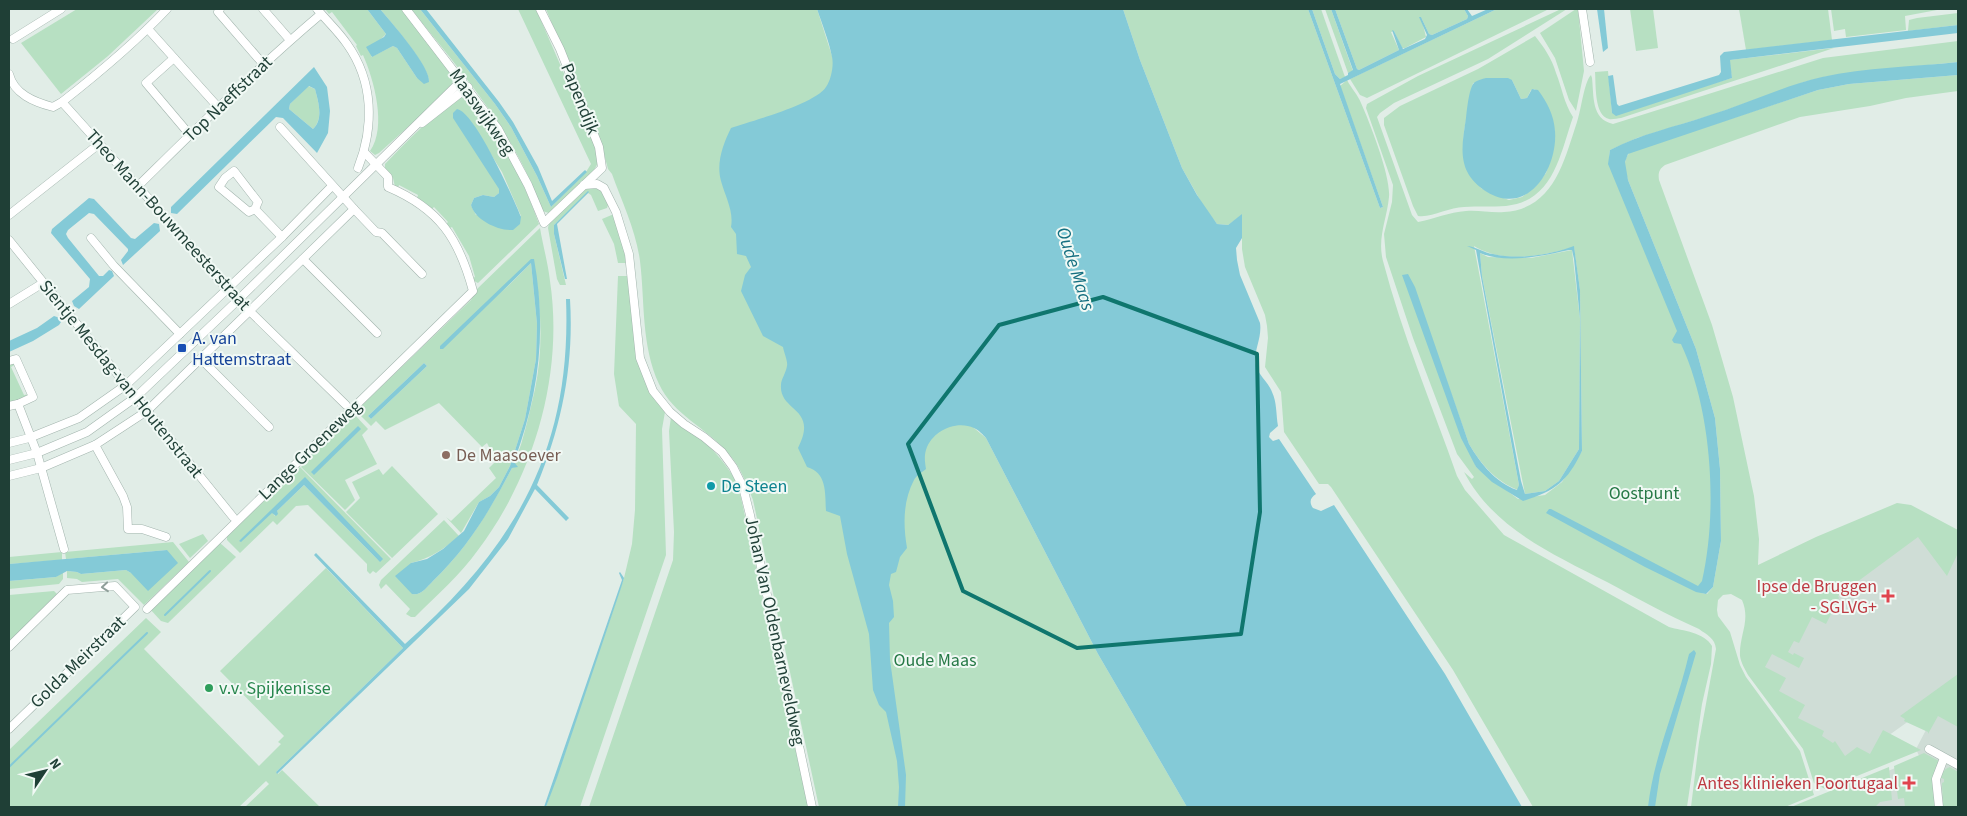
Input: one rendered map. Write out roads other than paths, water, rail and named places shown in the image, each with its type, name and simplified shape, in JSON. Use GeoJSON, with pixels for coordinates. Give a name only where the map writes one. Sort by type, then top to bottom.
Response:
{"type":"FeatureCollection","features":[{"type":"Feature","properties":{"kind":"street"},"geometry":{"type":"LineString","coordinates":[[10,39],[61,9]]}},
{"type":"Feature","properties":{"kind":"street"},"geometry":{"type":"LineString","coordinates":[[9,74],[15,88],[32,100],[53,107],[107,67],[167,9]]}},
{"type":"Feature","properties":{"kind":"street"},"geometry":{"type":"LineString","coordinates":[[220,9],[218,12],[264,65]]}},
{"type":"Feature","properties":{"kind":"street"},"geometry":{"type":"LineString","coordinates":[[262,9],[290,40]]}},
{"type":"Feature","properties":{"kind":"street","name":"Maaswijkweg"},"geometry":{"type":"LineString","coordinates":[[406,9],[468,87],[498,129],[514,156],[544,223],[584,185]]}},
{"type":"Feature","properties":{"kind":"street","name":"Papendijk"},"geometry":{"type":"LineString","coordinates":[[540,9],[560,49],[599,147],[602,168],[584,185]]}},
{"type":"Feature","properties":{"kind":"street"},"geometry":{"type":"LineString","coordinates":[[1582,9],[1590,62]]}},
{"type":"Feature","properties":{"kind":"street"},"geometry":{"type":"LineString","coordinates":[[319,11],[348,44],[366,86],[370,110],[369,128],[364,152],[358,168]]}},
{"type":"Feature","properties":{"kind":"street","name":"Top Naeffstraat"},"geometry":{"type":"LineString","coordinates":[[137,187],[319,11]]}},
{"type":"Feature","properties":{"kind":"street"},"geometry":{"type":"LineString","coordinates":[[148,29],[218,107]]}},
{"type":"Feature","properties":{"kind":"street"},"geometry":{"type":"LineString","coordinates":[[174,58],[146,83],[190,135]]}},
{"type":"Feature","properties":{"kind":"street"},"geometry":{"type":"LineString","coordinates":[[9,460],[36,453],[87,432],[136,397],[377,165],[462,80]]}},
{"type":"Feature","properties":{"kind":"street"},"geometry":{"type":"LineString","coordinates":[[414,128],[468,87]]}},
{"type":"Feature","properties":{"kind":"street","name":"Theo Mann-Bouwmeesterstraat"},"geometry":{"type":"LineString","coordinates":[[62,102],[98,144],[168,219],[226,288],[346,405]]}},
{"type":"Feature","properties":{"kind":"street"},"geometry":{"type":"LineString","coordinates":[[280,127],[343,198],[376,232],[382,233],[422,274]]}},
{"type":"Feature","properties":{"kind":"street"},"geometry":{"type":"LineString","coordinates":[[9,215],[98,144]]}},
{"type":"Feature","properties":{"kind":"street"},"geometry":{"type":"LineString","coordinates":[[364,152],[377,165]]}},
{"type":"Feature","properties":{"kind":"street","name":"Lange Groeneweg"},"geometry":{"type":"LineString","coordinates":[[147,609],[473,291],[465,262],[454,240],[439,220],[418,202],[388,187],[388,177],[377,165]]}},
{"type":"Feature","properties":{"kind":"street"},"geometry":{"type":"LineString","coordinates":[[234,171],[258,202],[255,209],[249,212],[219,188],[225,178],[234,171]]}},
{"type":"Feature","properties":{"kind":"street","name":"Johan Van Oldenbarneveldweg"},"geometry":{"type":"LineString","coordinates":[[584,185],[597,184],[604,188],[616,212],[629,254],[640,358],[653,391],[670,412],[722,452],[733,467],[743,487],[812,807]]}},
{"type":"Feature","properties":{"kind":"street"},"geometry":{"type":"LineString","coordinates":[[9,443],[29,438],[80,418],[126,385],[332,186]]}},
{"type":"Feature","properties":{"kind":"street"},"geometry":{"type":"LineString","coordinates":[[255,209],[282,236]]}},
{"type":"Feature","properties":{"kind":"street"},"geometry":{"type":"LineString","coordinates":[[9,476],[41,468],[95,446],[147,411],[354,209]]}},
{"type":"Feature","properties":{"kind":"street"},"geometry":{"type":"LineString","coordinates":[[91,238],[122,275],[180,334]]}},
{"type":"Feature","properties":{"kind":"street","name":"Sientje Mesdag-van Houtenstraat"},"geometry":{"type":"LineString","coordinates":[[9,240],[233,517]]}},
{"type":"Feature","properties":{"kind":"street"},"geometry":{"type":"LineString","coordinates":[[303,259],[377,333]]}},
{"type":"Feature","properties":{"kind":"street"},"geometry":{"type":"LineString","coordinates":[[9,304],[43,282]]}},
{"type":"Feature","properties":{"kind":"street"},"geometry":{"type":"LineString","coordinates":[[9,361],[16,359],[33,397],[9,406]]}},
{"type":"Feature","properties":{"kind":"street"},"geometry":{"type":"LineString","coordinates":[[201,359],[269,427]]}},
{"type":"Feature","properties":{"kind":"street"},"geometry":{"type":"LineString","coordinates":[[18,404],[41,468],[64,549]]}},
{"type":"Feature","properties":{"kind":"street"},"geometry":{"type":"LineString","coordinates":[[95,446],[123,496],[127,507],[128,529],[142,529],[166,536]]}},
{"type":"Feature","properties":{"kind":"street","name":"Golda Meirstraat"},"geometry":{"type":"LineString","coordinates":[[9,647],[67,590],[115,586],[135,606],[9,729]]}},
{"type":"Feature","properties":{"kind":"street"},"geometry":{"type":"LineString","coordinates":[[1929,749],[1958,765]]}},
{"type":"Feature","properties":{"kind":"street"},"geometry":{"type":"LineString","coordinates":[[1939,807],[1936,779],[1944,758]]}},
{"type":"Feature","properties":{"kind":"water"},"geometry":{"type":"Polygon","coordinates":[[[367,9],[380,9],[424,66],[429,82],[424,84],[417,78],[397,48],[393,46],[372,57],[366,47],[386,34],[367,9]]]}},
{"type":"Feature","properties":{"kind":"water"},"geometry":{"type":"Polygon","coordinates":[[[420,9],[426,9],[513,122],[538,167],[552,201],[585,170],[587,172],[551,207],[511,127],[420,9]]]}},
{"type":"Feature","properties":{"kind":"water","name":"Oude Maas"},"geometry":{"type":"Polygon","coordinates":[[[817,9],[1123,9],[1140,60],[1182,168],[1197,195],[1217,224],[1228,225],[1242,214],[1242,238],[1236,248],[1237,260],[1240,275],[1260,323],[1255,361],[1260,374],[1274,396],[1276,404],[1278,426],[1270,433],[1269,437],[1273,441],[1279,439],[1316,494],[1311,500],[1313,508],[1321,511],[1334,505],[1445,674],[1522,807],[1187,807],[1098,654],[986,438],[974,428],[960,425],[952,426],[939,433],[929,443],[925,457],[926,469],[914,480],[906,504],[905,530],[907,548],[900,557],[896,572],[891,574],[889,585],[894,617],[889,623],[890,660],[906,775],[905,807],[898,807],[897,761],[886,712],[879,705],[873,690],[869,634],[847,554],[840,516],[826,511],[825,490],[822,479],[814,470],[807,467],[798,448],[803,435],[804,425],[797,411],[782,394],[781,383],[787,364],[783,347],[763,336],[741,291],[745,275],[751,267],[746,256],[737,254],[736,234],[731,227],[730,209],[721,181],[719,167],[725,140],[731,128],[797,106],[820,93],[828,84],[833,60],[817,9]]]}},
{"type":"Feature","properties":{"kind":"water"},"geometry":{"type":"Polygon","coordinates":[[[1308,9],[1312,9],[1335,74],[1340,79],[1353,70],[1331,9],[1335,9],[1359,70],[1399,50],[1392,30],[1403,49],[1425,39],[1427,35],[1419,17],[1421,17],[1429,34],[1432,35],[1467,19],[1468,16],[1464,9],[1467,9],[1472,16],[1488,9],[1497,9],[1340,84],[1383,207],[1380,208],[1308,9]]]}},
{"type":"Feature","properties":{"kind":"water"},"geometry":{"type":"Polygon","coordinates":[[[1597,9],[1604,9],[1608,48],[1603,52],[1597,9]]]}},
{"type":"Feature","properties":{"kind":"water"},"geometry":{"type":"Polygon","coordinates":[[[1958,25],[1958,33],[1730,60],[1732,78],[1616,116],[1612,113],[1608,76],[1613,75],[1617,104],[1619,106],[1719,75],[1721,72],[1720,56],[1724,52],[1958,25]]]}},
{"type":"Feature","properties":{"kind":"water"},"geometry":{"type":"Polygon","coordinates":[[[1958,62],[1958,75],[1849,84],[1818,90],[1628,154],[1625,162],[1628,180],[1696,349],[1715,418],[1720,469],[1721,541],[1713,587],[1706,594],[1696,592],[1645,567],[1546,513],[1551,509],[1698,586],[1702,581],[1710,524],[1711,493],[1709,461],[1700,399],[1681,344],[1674,343],[1672,340],[1677,331],[1608,164],[1610,150],[1645,135],[1822,77],[1873,69],[1958,62]]]}},
{"type":"Feature","properties":{"kind":"water"},"geometry":{"type":"Polygon","coordinates":[[[314,67],[327,87],[330,111],[328,133],[317,153],[283,118],[276,117],[177,214],[171,213],[171,207],[314,67]],[[309,86],[290,104],[289,109],[313,129],[319,115],[319,104],[315,89],[309,86]]]}},
{"type":"Feature","properties":{"kind":"water"},"geometry":{"type":"Polygon","coordinates":[[[1486,78],[1508,78],[1512,80],[1521,99],[1527,98],[1532,89],[1538,90],[1552,114],[1555,145],[1546,173],[1538,185],[1527,193],[1515,198],[1502,198],[1487,192],[1477,185],[1470,177],[1463,160],[1463,140],[1470,93],[1475,82],[1486,78]]]}},
{"type":"Feature","properties":{"kind":"water"},"geometry":{"type":"Polygon","coordinates":[[[457,109],[465,114],[483,139],[510,192],[521,217],[520,224],[513,230],[501,229],[488,224],[473,210],[471,205],[474,198],[483,195],[494,197],[499,193],[499,189],[453,118],[453,113],[457,109]]]}},
{"type":"Feature","properties":{"kind":"water"},"geometry":{"type":"Polygon","coordinates":[[[588,191],[557,224],[567,279],[565,279],[554,234],[554,225],[588,191]]]}},
{"type":"Feature","properties":{"kind":"water"},"geometry":{"type":"Polygon","coordinates":[[[89,198],[94,199],[131,238],[135,239],[154,223],[159,224],[160,231],[123,265],[121,260],[128,249],[94,214],[89,213],[68,230],[66,234],[68,238],[99,276],[103,276],[109,270],[112,271],[114,276],[79,309],[74,306],[72,301],[89,287],[90,279],[51,233],[52,229],[89,198]]]}},
{"type":"Feature","properties":{"kind":"water"},"geometry":{"type":"Polygon","coordinates":[[[1467,246],[1513,257],[1544,254],[1574,246],[1580,290],[1582,451],[1571,470],[1559,484],[1544,493],[1523,501],[1492,482],[1476,467],[1461,438],[1402,275],[1408,274],[1415,287],[1469,444],[1489,472],[1509,487],[1517,490],[1519,485],[1476,250],[1467,246]],[[1572,250],[1524,258],[1501,258],[1480,253],[1482,276],[1525,494],[1545,491],[1559,481],[1579,449],[1580,319],[1572,250]]]}},
{"type":"Feature","properties":{"kind":"water"},"geometry":{"type":"Polygon","coordinates":[[[531,259],[534,259],[538,286],[540,337],[535,387],[530,412],[514,462],[518,467],[512,468],[486,514],[457,555],[424,590],[418,594],[412,594],[395,576],[411,563],[427,559],[443,549],[464,531],[479,502],[490,496],[499,487],[510,466],[525,419],[536,359],[537,324],[531,263],[443,349],[440,349],[440,346],[531,259]]]}},
{"type":"Feature","properties":{"kind":"water"},"geometry":{"type":"Polygon","coordinates":[[[566,299],[570,299],[571,323],[568,371],[553,440],[537,485],[569,518],[566,521],[535,489],[508,539],[469,589],[277,774],[276,772],[403,648],[314,555],[316,553],[405,644],[444,607],[477,570],[506,532],[529,491],[547,449],[559,403],[565,353],[566,299]]]}},
{"type":"Feature","properties":{"kind":"water"},"geometry":{"type":"Polygon","coordinates":[[[54,316],[60,318],[61,322],[59,325],[33,341],[9,352],[9,341],[37,328],[54,316]]]}},
{"type":"Feature","properties":{"kind":"water"},"geometry":{"type":"Polygon","coordinates":[[[424,363],[427,366],[371,419],[368,416],[424,363]]]}},
{"type":"Feature","properties":{"kind":"water"},"geometry":{"type":"Polygon","coordinates":[[[358,426],[361,429],[314,475],[311,472],[358,426]]]}},
{"type":"Feature","properties":{"kind":"water"},"geometry":{"type":"Polygon","coordinates":[[[305,477],[383,559],[380,562],[304,485],[277,511],[278,514],[276,516],[272,513],[241,542],[239,541],[305,477]]]}},
{"type":"Feature","properties":{"kind":"water"},"geometry":{"type":"Polygon","coordinates":[[[167,550],[178,563],[148,591],[126,570],[81,574],[67,571],[56,577],[9,581],[9,564],[167,550]]]}},
{"type":"Feature","properties":{"kind":"water"},"geometry":{"type":"Polygon","coordinates":[[[620,572],[624,578],[622,585],[557,778],[546,807],[544,807],[622,580],[620,572]]]}},
{"type":"Feature","properties":{"kind":"water"},"geometry":{"type":"Polygon","coordinates":[[[1694,650],[1696,653],[1660,774],[1655,807],[1648,807],[1660,749],[1689,654],[1694,650]]]}},
{"type":"Feature","properties":{"kind":"waterway"},"geometry":{"type":"LineString","coordinates":[[165,615],[210,571]]}},
{"type":"Feature","properties":{"kind":"waterway"},"geometry":{"type":"LineString","coordinates":[[9,767],[147,633]]}},
{"type":"Feature","properties":{"kind":"place","name":"A. van Hattemstraat"},"geometry":{"type":"Point","coordinates":[182,348]}},
{"type":"Feature","properties":{"kind":"place","name":"De Maasoever"},"geometry":{"type":"Point","coordinates":[446,455]}},
{"type":"Feature","properties":{"kind":"place","name":"De Steen"},"geometry":{"type":"Point","coordinates":[711,486]}},
{"type":"Feature","properties":{"kind":"place","name":"Ipse de Bruggen - SGLVG+"},"geometry":{"type":"Point","coordinates":[1888,596]}},
{"type":"Feature","properties":{"kind":"place","name":"v.v. Spijkenisse"},"geometry":{"type":"Point","coordinates":[209,688]}},
{"type":"Feature","properties":{"kind":"place","name":"Antes klinieken Poortugaal"},"geometry":{"type":"Point","coordinates":[1909,783]}},
{"type":"Feature","properties":{"kind":"park label","name":"Oostpunt"},"geometry":{"type":"Point","coordinates":[1644,493]}}]}
